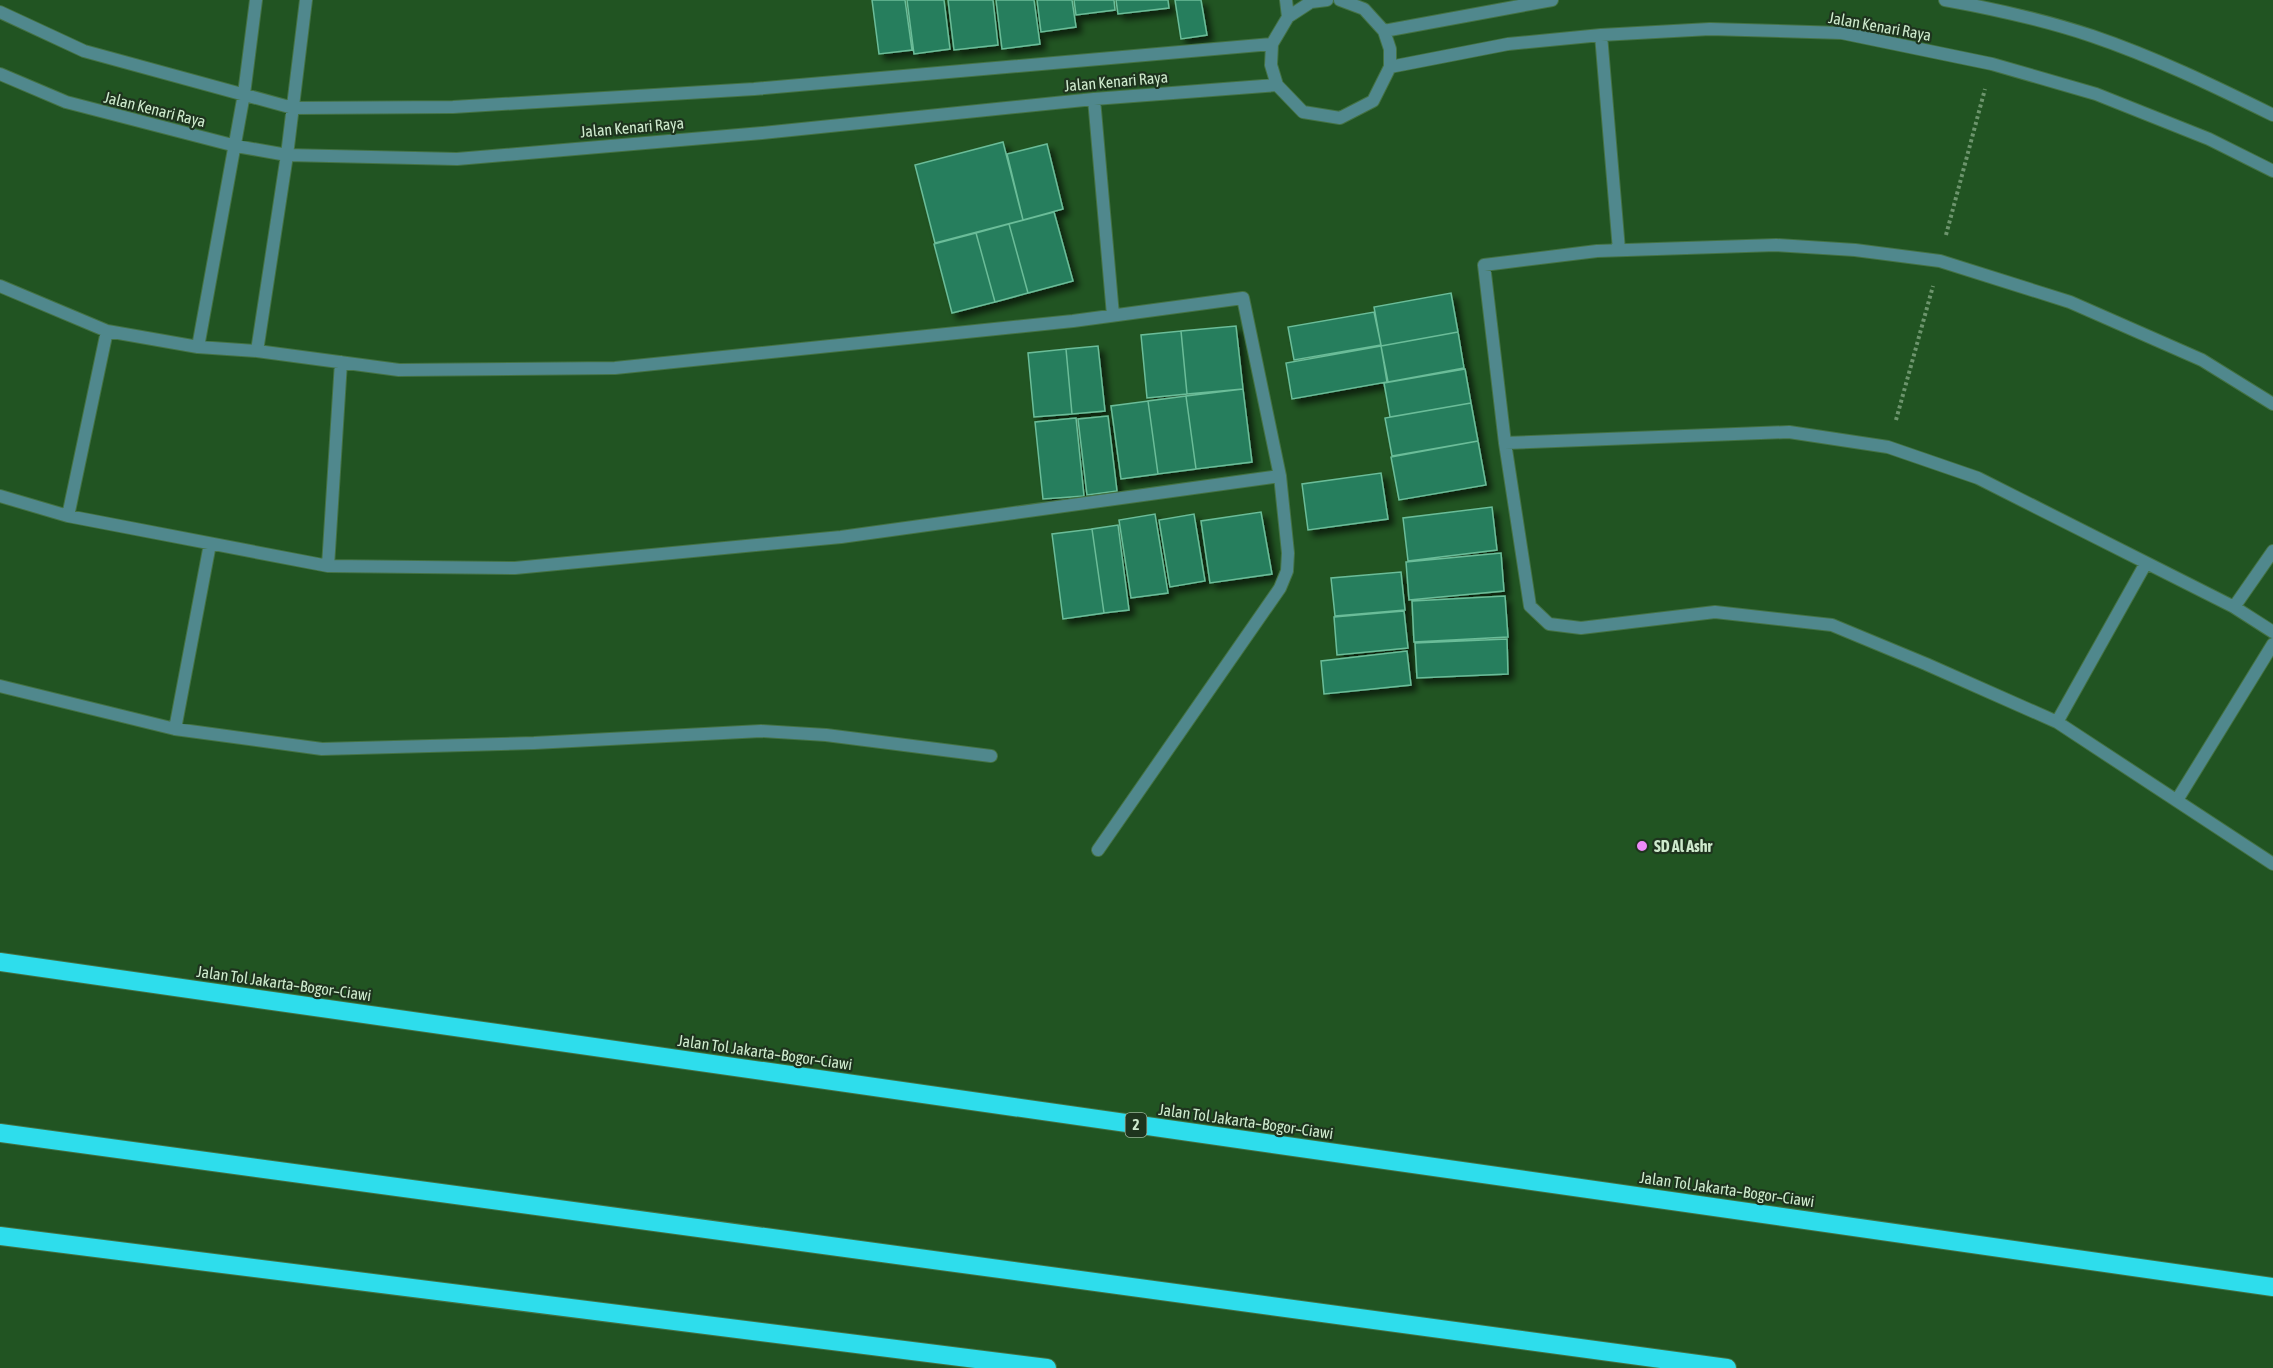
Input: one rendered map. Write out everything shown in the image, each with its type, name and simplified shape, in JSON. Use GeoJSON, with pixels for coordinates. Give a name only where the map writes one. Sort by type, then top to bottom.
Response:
{"type":"FeatureCollection","features":[{"type":"Feature","properties":{"kind":"highway","name":"Jalan Tol Jakarta–Bogor–Ciawi"},"geometry":{"type":"LineString","coordinates":[[0,962],[2273,1287]]}},
{"type":"Feature","properties":{"kind":"highway"},"geometry":{"type":"LineString","coordinates":[[0,1133],[1727,1368]]}},
{"type":"Feature","properties":{"kind":"highway"},"geometry":{"type":"LineString","coordinates":[[0,1236],[1047,1368]]}},
{"type":"Feature","properties":{"kind":"street"},"geometry":{"type":"LineString","coordinates":[[198,346],[236,146],[256,0]]}},
{"type":"Feature","properties":{"kind":"street"},"geometry":{"type":"LineString","coordinates":[[257,351],[287,155],[306,0]]}},
{"type":"Feature","properties":{"kind":"street"},"geometry":{"type":"LineString","coordinates":[[1286,0],[1288,16]]}},
{"type":"Feature","properties":{"kind":"street"},"geometry":{"type":"LineString","coordinates":[[1327,0],[1311,2],[1288,16],[1272,44],[1271,65],[1277,85],[1302,112],[1340,118],[1373,101],[1390,67],[1390,49],[1384,31],[1364,9],[1340,0]]}},
{"type":"Feature","properties":{"kind":"street"},"geometry":{"type":"LineString","coordinates":[[1384,31],[1552,0]]}},
{"type":"Feature","properties":{"kind":"street"},"geometry":{"type":"LineString","coordinates":[[1945,0],[2006,11],[2092,36],[2196,77],[2273,115]]}},
{"type":"Feature","properties":{"kind":"street","name":"Jalan Kenari Raya"},"geometry":{"type":"LineString","coordinates":[[0,12],[84,51],[293,108],[453,107],[754,89],[1272,44]]}},
{"type":"Feature","properties":{"kind":"street","name":"Jalan Kenari Raya"},"geometry":{"type":"LineString","coordinates":[[1390,67],[1508,44],[1601,35],[1710,28],[1842,33],[1992,64],[2096,94],[2209,139],[2273,171]]}},
{"type":"Feature","properties":{"kind":"street"},"geometry":{"type":"LineString","coordinates":[[1601,35],[1619,250]]}},
{"type":"Feature","properties":{"kind":"street","name":"Jalan Kenari Raya"},"geometry":{"type":"LineString","coordinates":[[0,74],[66,102],[236,146],[287,155],[457,159],[762,133],[1094,99],[1277,85]]}},
{"type":"Feature","properties":{"kind":"street"},"geometry":{"type":"LineString","coordinates":[[1094,99],[1113,315]]}},
{"type":"Feature","properties":{"kind":"street"},"geometry":{"type":"LineString","coordinates":[[2273,404],[2202,360],[2080,306],[1940,261],[1855,250],[1776,245],[1597,250],[1484,266],[1505,443],[1530,606],[1549,624],[1581,628],[1715,612],[1832,625],[2057,722],[2273,864]]}},
{"type":"Feature","properties":{"kind":"street"},"geometry":{"type":"LineString","coordinates":[[0,286],[107,331],[198,346],[257,351],[399,370],[615,368],[1113,315],[1243,298],[1280,477],[1288,553],[1287,571],[1280,588],[1098,850]]}},
{"type":"Feature","properties":{"kind":"street"},"geometry":{"type":"LineString","coordinates":[[68,516],[107,331]]}},
{"type":"Feature","properties":{"kind":"street"},"geometry":{"type":"LineString","coordinates":[[328,566],[341,362]]}},
{"type":"Feature","properties":{"kind":"street"},"geometry":{"type":"LineString","coordinates":[[1505,443],[1789,432],[1888,447],[1978,478],[2234,607],[2273,632]]}},
{"type":"Feature","properties":{"kind":"street"},"geometry":{"type":"LineString","coordinates":[[0,496],[68,516],[328,566],[527,567],[841,537],[1280,477]]}},
{"type":"Feature","properties":{"kind":"street"},"geometry":{"type":"LineString","coordinates":[[175,729],[210,544]]}},
{"type":"Feature","properties":{"kind":"street"},"geometry":{"type":"LineString","coordinates":[[2234,607],[2273,551]]}},
{"type":"Feature","properties":{"kind":"street"},"geometry":{"type":"LineString","coordinates":[[2057,722],[2146,563]]}},
{"type":"Feature","properties":{"kind":"street"},"geometry":{"type":"LineString","coordinates":[[2177,800],[2273,644]]}},
{"type":"Feature","properties":{"kind":"street"},"geometry":{"type":"LineString","coordinates":[[0,686],[175,729],[322,748],[534,743],[761,731],[826,735],[991,756]]}},
{"type":"Feature","properties":{"kind":"path"},"geometry":{"type":"LineString","coordinates":[[1888,447],[1992,64]]}},
{"type":"Feature","properties":{"kind":"building"},"geometry":{"type":"Polygon","coordinates":[[[872,0],[905,0],[912,50],[879,54],[872,0]]]}},
{"type":"Feature","properties":{"kind":"building"},"geometry":{"type":"Polygon","coordinates":[[[907,0],[944,0],[950,49],[914,54],[907,0]]]}},
{"type":"Feature","properties":{"kind":"building"},"geometry":{"type":"Polygon","coordinates":[[[948,0],[993,0],[998,45],[954,50],[948,0]]]}},
{"type":"Feature","properties":{"kind":"building"},"geometry":{"type":"Polygon","coordinates":[[[996,0],[1034,0],[1040,44],[1002,49],[996,0]]]}},
{"type":"Feature","properties":{"kind":"building"},"geometry":{"type":"Polygon","coordinates":[[[1037,0],[1072,0],[1076,27],[1041,32],[1037,0]]]}},
{"type":"Feature","properties":{"kind":"building"},"geometry":{"type":"Polygon","coordinates":[[[1074,0],[1114,0],[1115,10],[1076,15],[1074,0]]]}},
{"type":"Feature","properties":{"kind":"building"},"geometry":{"type":"Polygon","coordinates":[[[1116,0],[1168,0],[1169,8],[1118,14],[1116,0]]]}},
{"type":"Feature","properties":{"kind":"building"},"geometry":{"type":"Polygon","coordinates":[[[1175,0],[1201,0],[1207,35],[1181,39],[1175,0]]]}},
{"type":"Feature","properties":{"kind":"building"},"geometry":{"type":"Polygon","coordinates":[[[1003,142],[1023,220],[935,243],[915,165],[1003,142]]]}},
{"type":"Feature","properties":{"kind":"building"},"geometry":{"type":"Polygon","coordinates":[[[1047,144],[1063,209],[1023,220],[1007,154],[1047,144]]]}},
{"type":"Feature","properties":{"kind":"building"},"geometry":{"type":"Polygon","coordinates":[[[1054,212],[1073,281],[1028,293],[1009,224],[1054,212]]]}},
{"type":"Feature","properties":{"kind":"building"},"geometry":{"type":"Polygon","coordinates":[[[1009,224],[1028,293],[995,302],[976,233],[1009,224]]]}},
{"type":"Feature","properties":{"kind":"building"},"geometry":{"type":"Polygon","coordinates":[[[976,233],[995,302],[952,313],[934,244],[976,233]]]}},
{"type":"Feature","properties":{"kind":"building"},"geometry":{"type":"Polygon","coordinates":[[[1451,293],[1458,332],[1381,346],[1374,307],[1451,293]]]}},
{"type":"Feature","properties":{"kind":"building"},"geometry":{"type":"Polygon","coordinates":[[[1374,312],[1381,345],[1294,360],[1288,327],[1374,312]]]}},
{"type":"Feature","properties":{"kind":"building"},"geometry":{"type":"Polygon","coordinates":[[[1236,326],[1243,389],[1187,394],[1181,331],[1236,326]]]}},
{"type":"Feature","properties":{"kind":"building"},"geometry":{"type":"Polygon","coordinates":[[[1181,331],[1187,394],[1147,398],[1141,335],[1181,331]]]}},
{"type":"Feature","properties":{"kind":"building"},"geometry":{"type":"Polygon","coordinates":[[[1458,332],[1464,368],[1388,382],[1381,346],[1458,332]]]}},
{"type":"Feature","properties":{"kind":"building"},"geometry":{"type":"Polygon","coordinates":[[[1098,346],[1105,411],[1072,414],[1066,349],[1098,346]]]}},
{"type":"Feature","properties":{"kind":"building"},"geometry":{"type":"Polygon","coordinates":[[[1381,346],[1387,382],[1292,399],[1286,363],[1381,346]]]}},
{"type":"Feature","properties":{"kind":"building"},"geometry":{"type":"Polygon","coordinates":[[[1066,349],[1072,414],[1034,417],[1028,353],[1066,349]]]}},
{"type":"Feature","properties":{"kind":"building"},"geometry":{"type":"Polygon","coordinates":[[[1465,369],[1471,403],[1390,417],[1384,383],[1465,369]]]}},
{"type":"Feature","properties":{"kind":"building"},"geometry":{"type":"Polygon","coordinates":[[[1243,389],[1252,462],[1196,469],[1186,396],[1243,389]]]}},
{"type":"Feature","properties":{"kind":"building"},"geometry":{"type":"Polygon","coordinates":[[[1186,396],[1196,469],[1158,474],[1148,401],[1186,396]]]}},
{"type":"Feature","properties":{"kind":"building"},"geometry":{"type":"Polygon","coordinates":[[[1148,401],[1158,474],[1121,479],[1111,406],[1148,401]]]}},
{"type":"Feature","properties":{"kind":"building"},"geometry":{"type":"Polygon","coordinates":[[[1471,403],[1478,441],[1392,456],[1385,418],[1471,403]]]}},
{"type":"Feature","properties":{"kind":"building"},"geometry":{"type":"Polygon","coordinates":[[[1108,416],[1117,491],[1087,495],[1078,419],[1108,416]]]}},
{"type":"Feature","properties":{"kind":"building"},"geometry":{"type":"Polygon","coordinates":[[[1076,418],[1084,496],[1043,499],[1035,422],[1076,418]]]}},
{"type":"Feature","properties":{"kind":"building"},"geometry":{"type":"Polygon","coordinates":[[[1478,441],[1486,485],[1399,500],[1391,457],[1478,441]]]}},
{"type":"Feature","properties":{"kind":"building"},"geometry":{"type":"Polygon","coordinates":[[[1381,473],[1388,519],[1308,530],[1302,484],[1381,473]]]}},
{"type":"Feature","properties":{"kind":"building"},"geometry":{"type":"Polygon","coordinates":[[[1492,507],[1497,550],[1408,561],[1403,518],[1492,507]]]}},
{"type":"Feature","properties":{"kind":"building"},"geometry":{"type":"Polygon","coordinates":[[[1261,512],[1272,574],[1210,583],[1201,521],[1261,512]]]}},
{"type":"Feature","properties":{"kind":"building"},"geometry":{"type":"Polygon","coordinates":[[[1155,514],[1168,593],[1131,598],[1119,520],[1155,514]]]}},
{"type":"Feature","properties":{"kind":"building"},"geometry":{"type":"Polygon","coordinates":[[[1194,514],[1205,581],[1170,587],[1159,520],[1194,514]]]}},
{"type":"Feature","properties":{"kind":"building"},"geometry":{"type":"Polygon","coordinates":[[[1118,525],[1129,610],[1104,613],[1092,529],[1118,525]]]}},
{"type":"Feature","properties":{"kind":"building"},"geometry":{"type":"Polygon","coordinates":[[[1092,529],[1104,613],[1063,619],[1052,534],[1092,529]]]}},
{"type":"Feature","properties":{"kind":"building"},"geometry":{"type":"Polygon","coordinates":[[[1501,553],[1504,591],[1409,600],[1406,562],[1501,553]]]}},
{"type":"Feature","properties":{"kind":"building"},"geometry":{"type":"Polygon","coordinates":[[[1401,572],[1405,610],[1335,616],[1331,578],[1401,572]]]}},
{"type":"Feature","properties":{"kind":"building"},"geometry":{"type":"Polygon","coordinates":[[[1505,596],[1508,637],[1414,642],[1412,601],[1505,596]]]}},
{"type":"Feature","properties":{"kind":"building"},"geometry":{"type":"Polygon","coordinates":[[[1404,611],[1408,648],[1337,655],[1334,617],[1404,611]]]}},
{"type":"Feature","properties":{"kind":"building"},"geometry":{"type":"Polygon","coordinates":[[[1507,639],[1508,674],[1417,678],[1415,643],[1507,639]]]}},
{"type":"Feature","properties":{"kind":"building"},"geometry":{"type":"Polygon","coordinates":[[[1407,651],[1411,685],[1324,694],[1321,661],[1407,651]]]}},
{"type":"Feature","properties":{"kind":"place","name":"SD Al Ashr"},"geometry":{"type":"Point","coordinates":[1642,846]}}]}
